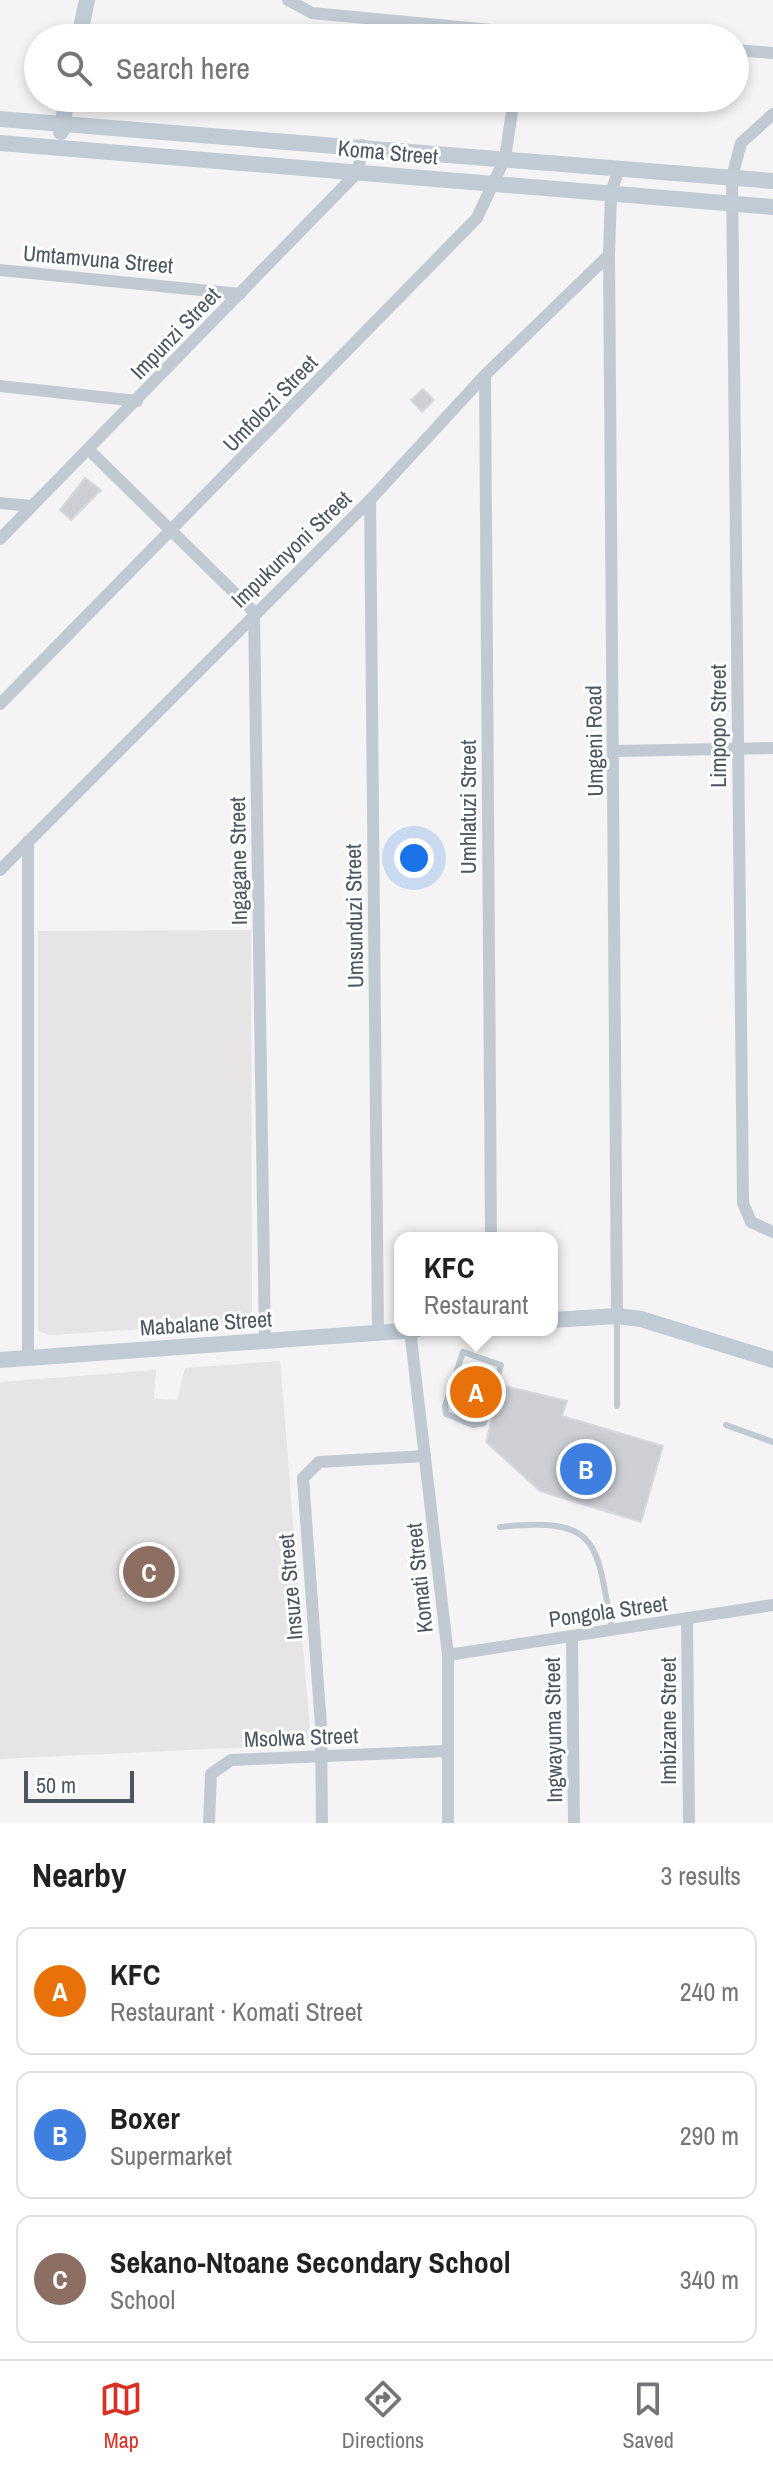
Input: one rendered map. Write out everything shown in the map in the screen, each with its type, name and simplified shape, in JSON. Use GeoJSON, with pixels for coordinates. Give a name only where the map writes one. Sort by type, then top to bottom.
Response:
{"type":"FeatureCollection","features":[{"type":"Feature","properties":{"kind":"main road"},"geometry":{"type":"LineString","coordinates":[[82,24],[87,0]]}},
{"type":"Feature","properties":{"kind":"main road"},"geometry":{"type":"LineString","coordinates":[[61,147],[64,112]]}},
{"type":"Feature","properties":{"kind":"main road","name":"Koma Street"},"geometry":{"type":"LineString","coordinates":[[0,119],[362,145],[773,181]]}},
{"type":"Feature","properties":{"kind":"main road","name":"Koma Street"},"geometry":{"type":"LineString","coordinates":[[0,143],[773,207]]}},
{"type":"Feature","properties":{"kind":"main road"},"geometry":{"type":"LineString","coordinates":[[558,1320],[617,1316],[656,1323],[773,1360]]}},
{"type":"Feature","properties":{"kind":"main road","name":"Mabalane Street"},"geometry":{"type":"LineString","coordinates":[[0,1360],[394,1331]]}},
{"type":"Feature","properties":{"kind":"street"},"geometry":{"type":"LineString","coordinates":[[288,0],[312,13],[411,24]]}},
{"type":"Feature","properties":{"kind":"street"},"geometry":{"type":"LineString","coordinates":[[749,51],[773,53]]}},
{"type":"Feature","properties":{"kind":"street","name":"Umfolozi Street"},"geometry":{"type":"LineString","coordinates":[[0,704],[173,532],[477,218],[496,183],[505,158],[512,112]]}},
{"type":"Feature","properties":{"kind":"street"},"geometry":{"type":"LineString","coordinates":[[732,177],[741,143],[773,114]]}},
{"type":"Feature","properties":{"kind":"street"},"geometry":{"type":"LineString","coordinates":[[358,172],[362,145]]}},
{"type":"Feature","properties":{"kind":"street","name":"Umgeni Road"},"geometry":{"type":"LineString","coordinates":[[617,1316],[609,255],[611,193],[619,168]]}},
{"type":"Feature","properties":{"kind":"street","name":"Impunzi Street"},"geometry":{"type":"LineString","coordinates":[[0,539],[358,172]]}},
{"type":"Feature","properties":{"kind":"street","name":"Limpopo Street"},"geometry":{"type":"LineString","coordinates":[[732,177],[743,1203],[751,1222],[773,1232]]}},
{"type":"Feature","properties":{"kind":"street","name":"Impukunyoni Street"},"geometry":{"type":"LineString","coordinates":[[0,870],[254,612],[370,500],[485,375],[609,255]]}},
{"type":"Feature","properties":{"kind":"street","name":"Umtamvuna Street"},"geometry":{"type":"LineString","coordinates":[[0,270],[240,294]]}},
{"type":"Feature","properties":{"kind":"street","name":"Umhlatuzi Street"},"geometry":{"type":"LineString","coordinates":[[485,375],[491,1232]]}},
{"type":"Feature","properties":{"kind":"street"},"geometry":{"type":"LineString","coordinates":[[0,386],[137,401]]}},
{"type":"Feature","properties":{"kind":"street"},"geometry":{"type":"LineString","coordinates":[[89,450],[254,612]]}},
{"type":"Feature","properties":{"kind":"street","name":"Umsunduzi Street"},"geometry":{"type":"LineString","coordinates":[[370,500],[378,1332]]}},
{"type":"Feature","properties":{"kind":"street"},"geometry":{"type":"LineString","coordinates":[[0,503],[32,506]]}},
{"type":"Feature","properties":{"kind":"street","name":"Ingagane Street"},"geometry":{"type":"LineString","coordinates":[[254,612],[265,1341]]}},
{"type":"Feature","properties":{"kind":"street"},"geometry":{"type":"LineString","coordinates":[[614,751],[773,748]]}},
{"type":"Feature","properties":{"kind":"street"},"geometry":{"type":"LineString","coordinates":[[28,841],[28,1358]]}},
{"type":"Feature","properties":{"kind":"street","name":"Komati Street"},"geometry":{"type":"LineString","coordinates":[[414,1336],[448,1655],[448,1823]]}},
{"type":"Feature","properties":{"kind":"street","name":"Insuze Street"},"geometry":{"type":"LineString","coordinates":[[322,1823],[322,1756],[303,1478],[319,1462],[425,1456]]}},
{"type":"Feature","properties":{"kind":"street","name":"Pongola Street"},"geometry":{"type":"LineString","coordinates":[[448,1655],[773,1605]]}},
{"type":"Feature","properties":{"kind":"street","name":"Imbizane Street"},"geometry":{"type":"LineString","coordinates":[[687,1620],[689,1823]]}},
{"type":"Feature","properties":{"kind":"street","name":"Ingwayuma Street"},"geometry":{"type":"LineString","coordinates":[[572,1636],[574,1823]]}},
{"type":"Feature","properties":{"kind":"street","name":"Msolwa Street"},"geometry":{"type":"LineString","coordinates":[[209,1823],[209,1782],[214,1771],[225,1762],[447,1751]]}},
{"type":"Feature","properties":{"kind":"lane"},"geometry":{"type":"LineString","coordinates":[[617,1316],[617,1406]]}},
{"type":"Feature","properties":{"kind":"lane"},"geometry":{"type":"LineString","coordinates":[[463,1352],[501,1365],[484,1423],[473,1425],[446,1414],[445,1406],[463,1352]]}},
{"type":"Feature","properties":{"kind":"lane"},"geometry":{"type":"LineString","coordinates":[[726,1425],[773,1442]]}},
{"type":"Feature","properties":{"kind":"lane"},"geometry":{"type":"LineString","coordinates":[[500,1527],[543,1522],[558,1524],[584,1535],[599,1559],[612,1630]]}},
{"type":"Feature","properties":{"kind":"shaded area"},"geometry":{"type":"Polygon","coordinates":[[[251,930],[252,1311],[238,1323],[49,1335],[38,1331],[38,931],[251,930]]]}},
{"type":"Feature","properties":{"kind":"shaded area"},"geometry":{"type":"Polygon","coordinates":[[[280,1361],[311,1744],[0,1759],[0,1382],[156,1370],[154,1399],[177,1400],[185,1368],[280,1361]]]}},
{"type":"Feature","properties":{"kind":"building"},"geometry":{"type":"Polygon","coordinates":[[[423,389],[434,400],[422,412],[411,400],[423,389]]]}},
{"type":"Feature","properties":{"kind":"building"},"geometry":{"type":"Polygon","coordinates":[[[85,478],[101,490],[71,520],[60,510],[85,478]]]}},
{"type":"Feature","properties":{"kind":"building"},"geometry":{"type":"Polygon","coordinates":[[[471,1368],[492,1374],[479,1417],[458,1410],[471,1368]]]}},
{"type":"Feature","properties":{"kind":"building"},"geometry":{"type":"Polygon","coordinates":[[[501,1385],[567,1401],[562,1416],[663,1446],[641,1522],[540,1491],[486,1442],[501,1385]]]}},
{"type":"Feature","properties":{"kind":"place","name":"KFC"},"geometry":{"type":"Point","coordinates":[476,1392]}},
{"type":"Feature","properties":{"kind":"place","name":"Boxer"},"geometry":{"type":"Point","coordinates":[586,1469]}},
{"type":"Feature","properties":{"kind":"place","name":"Sekano-Ntoane Secondary School"},"geometry":{"type":"Point","coordinates":[149,1572]}}]}
